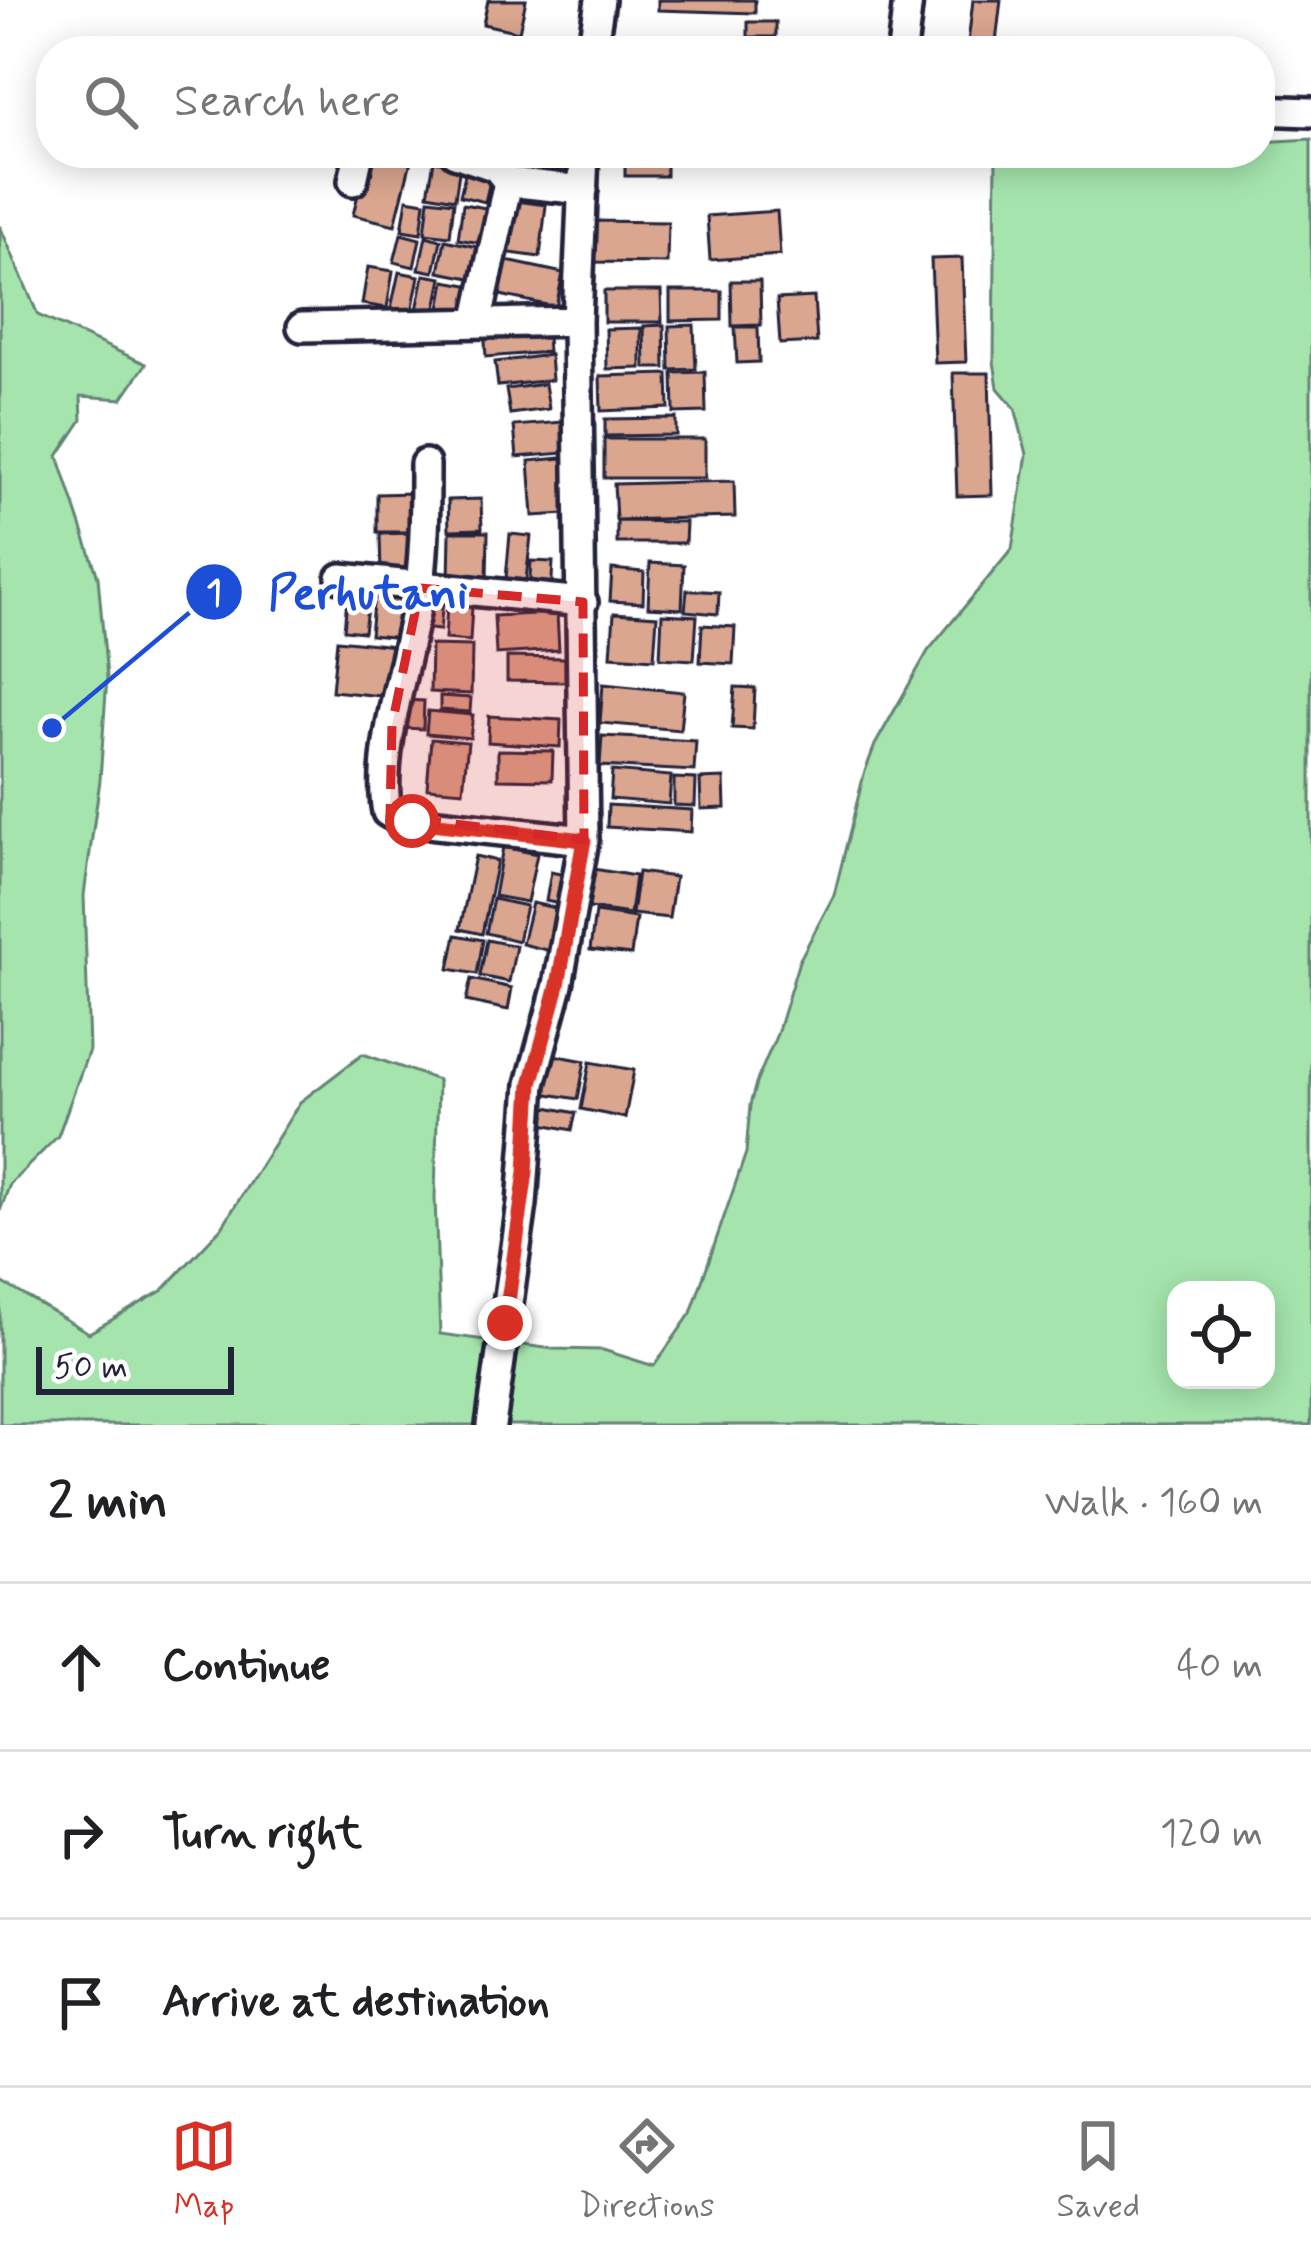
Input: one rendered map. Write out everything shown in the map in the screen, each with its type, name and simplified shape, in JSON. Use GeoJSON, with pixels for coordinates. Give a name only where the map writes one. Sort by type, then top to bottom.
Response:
{"type":"FeatureCollection","features":[{"type":"Feature","properties":{"kind":"street"},"geometry":{"type":"LineString","coordinates":[[594,36],[600,0]]}},
{"type":"Feature","properties":{"kind":"street"},"geometry":{"type":"LineString","coordinates":[[904,36],[908,0]]}},
{"type":"Feature","properties":{"kind":"street"},"geometry":{"type":"LineString","coordinates":[[1275,111],[1311,112]]}},
{"type":"Feature","properties":{"kind":"street"},"geometry":{"type":"LineString","coordinates":[[497,168],[508,182],[583,190]]}},
{"type":"Feature","properties":{"kind":"street"},"geometry":{"type":"LineString","coordinates":[[491,1425],[522,1204],[531,1084],[558,985],[584,840],[578,321],[584,168]]}},
{"type":"Feature","properties":{"kind":"street"},"geometry":{"type":"LineString","coordinates":[[477,322],[508,182]]}},
{"type":"Feature","properties":{"kind":"street"},"geometry":{"type":"LineString","coordinates":[[302,327],[578,321]]}},
{"type":"Feature","properties":{"kind":"street"},"geometry":{"type":"LineString","coordinates":[[424,464],[420,588],[392,725],[387,812],[400,820],[584,840]]}},
{"type":"Feature","properties":{"kind":"street"},"geometry":{"type":"LineString","coordinates":[[341,578],[583,602]]}},
{"type":"Feature","properties":{"kind":"highlighted area"},"geometry":{"type":"Polygon","coordinates":[[[420,588],[583,602],[584,840],[390,816],[392,725],[420,588]]]}},
{"type":"Feature","properties":{"kind":"green space"},"geometry":{"type":"Polygon","coordinates":[[[1311,139],[1311,1425],[0,1425],[0,1281],[89,1333],[163,1290],[222,1227],[300,1102],[363,1054],[438,1080],[435,1198],[440,1334],[553,1349],[603,1350],[654,1366],[691,1313],[746,1153],[756,1083],[799,961],[834,895],[875,745],[928,651],[1012,549],[1027,454],[1015,408],[998,388],[994,361],[996,168],[1275,168],[1275,141],[1311,139]]]}},
{"type":"Feature","properties":{"kind":"green space"},"geometry":{"type":"Polygon","coordinates":[[[0,226],[38,315],[146,364],[122,399],[81,396],[82,420],[58,456],[98,577],[107,677],[100,780],[84,895],[89,1050],[58,1136],[10,1184],[0,1211],[0,226]]]}},
{"type":"Feature","properties":{"kind":"building"},"geometry":{"type":"Polygon","coordinates":[[[488,0],[526,0],[519,32],[483,24],[488,0]]]}},
{"type":"Feature","properties":{"kind":"building"},"geometry":{"type":"Polygon","coordinates":[[[658,0],[755,0],[755,13],[658,10],[658,0]]]}},
{"type":"Feature","properties":{"kind":"building"},"geometry":{"type":"Polygon","coordinates":[[[973,0],[1001,0],[997,36],[969,36],[973,0]]]}},
{"type":"Feature","properties":{"kind":"building"},"geometry":{"type":"Polygon","coordinates":[[[748,22],[776,22],[776,36],[748,36],[748,22]]]}},
{"type":"Feature","properties":{"kind":"building"},"geometry":{"type":"Polygon","coordinates":[[[364,168],[409,168],[395,225],[353,215],[364,168]]]}},
{"type":"Feature","properties":{"kind":"building"},"geometry":{"type":"Polygon","coordinates":[[[433,168],[460,168],[455,199],[428,194],[433,168]]]}},
{"type":"Feature","properties":{"kind":"building"},"geometry":{"type":"Polygon","coordinates":[[[467,168],[492,172],[485,202],[460,196],[467,168]]]}},
{"type":"Feature","properties":{"kind":"building"},"geometry":{"type":"Polygon","coordinates":[[[513,168],[534,168],[533,178],[513,176],[513,168]]]}},
{"type":"Feature","properties":{"kind":"building"},"geometry":{"type":"Polygon","coordinates":[[[538,168],[566,168],[566,177],[538,176],[538,168]]]}},
{"type":"Feature","properties":{"kind":"building"},"geometry":{"type":"Polygon","coordinates":[[[625,168],[666,168],[666,176],[625,176],[625,168]]]}},
{"type":"Feature","properties":{"kind":"building"},"geometry":{"type":"Polygon","coordinates":[[[407,199],[425,202],[421,233],[402,230],[407,199]]]}},
{"type":"Feature","properties":{"kind":"building"},"geometry":{"type":"Polygon","coordinates":[[[429,199],[454,202],[450,236],[425,233],[429,199]]]}},
{"type":"Feature","properties":{"kind":"building"},"geometry":{"type":"Polygon","coordinates":[[[509,200],[546,205],[540,257],[503,252],[509,200]]]}},
{"type":"Feature","properties":{"kind":"building"},"geometry":{"type":"Polygon","coordinates":[[[463,204],[486,208],[480,243],[458,239],[463,204]]]}},
{"type":"Feature","properties":{"kind":"building"},"geometry":{"type":"Polygon","coordinates":[[[777,211],[780,255],[710,260],[707,216],[777,211]]]}},
{"type":"Feature","properties":{"kind":"building"},"geometry":{"type":"Polygon","coordinates":[[[590,221],[668,222],[667,263],[589,262],[590,221]]]}},
{"type":"Feature","properties":{"kind":"building"},"geometry":{"type":"Polygon","coordinates":[[[401,234],[420,239],[414,267],[394,262],[401,234]]]}},
{"type":"Feature","properties":{"kind":"building"},"geometry":{"type":"Polygon","coordinates":[[[426,236],[441,240],[434,272],[419,269],[426,236]]]}},
{"type":"Feature","properties":{"kind":"building"},"geometry":{"type":"Polygon","coordinates":[[[445,240],[477,247],[470,278],[439,272],[445,240]]]}},
{"type":"Feature","properties":{"kind":"building"},"geometry":{"type":"Polygon","coordinates":[[[962,258],[966,362],[935,363],[931,259],[962,258]]]}},
{"type":"Feature","properties":{"kind":"building"},"geometry":{"type":"Polygon","coordinates":[[[498,259],[563,273],[556,307],[491,293],[498,259]]]}},
{"type":"Feature","properties":{"kind":"building"},"geometry":{"type":"Polygon","coordinates":[[[368,267],[393,271],[387,308],[362,304],[368,267]]]}},
{"type":"Feature","properties":{"kind":"building"},"geometry":{"type":"Polygon","coordinates":[[[399,272],[419,276],[411,317],[390,313],[399,272]]]}},
{"type":"Feature","properties":{"kind":"building"},"geometry":{"type":"Polygon","coordinates":[[[424,275],[442,278],[435,313],[417,310],[424,275]]]}},
{"type":"Feature","properties":{"kind":"building"},"geometry":{"type":"Polygon","coordinates":[[[445,281],[473,286],[466,319],[439,314],[445,281]]]}},
{"type":"Feature","properties":{"kind":"building"},"geometry":{"type":"Polygon","coordinates":[[[731,281],[760,281],[761,325],[732,326],[731,281]]]}},
{"type":"Feature","properties":{"kind":"building"},"geometry":{"type":"Polygon","coordinates":[[[604,291],[661,291],[662,322],[604,322],[604,291]]]}},
{"type":"Feature","properties":{"kind":"building"},"geometry":{"type":"Polygon","coordinates":[[[670,291],[722,291],[722,320],[670,321],[670,291]]]}},
{"type":"Feature","properties":{"kind":"building"},"geometry":{"type":"Polygon","coordinates":[[[814,297],[817,342],[780,344],[777,299],[814,297]]]}},
{"type":"Feature","properties":{"kind":"building"},"geometry":{"type":"Polygon","coordinates":[[[546,323],[548,352],[486,357],[484,327],[546,323]]]}},
{"type":"Feature","properties":{"kind":"building"},"geometry":{"type":"Polygon","coordinates":[[[664,325],[665,368],[645,368],[644,326],[664,325]]]}},
{"type":"Feature","properties":{"kind":"building"},"geometry":{"type":"Polygon","coordinates":[[[694,325],[696,369],[670,370],[669,326],[694,325]]]}},
{"type":"Feature","properties":{"kind":"building"},"geometry":{"type":"Polygon","coordinates":[[[735,327],[758,327],[759,362],[737,363],[735,327]]]}},
{"type":"Feature","properties":{"kind":"building"},"geometry":{"type":"Polygon","coordinates":[[[641,328],[641,368],[607,369],[606,329],[641,328]]]}},
{"type":"Feature","properties":{"kind":"building"},"geometry":{"type":"Polygon","coordinates":[[[550,355],[552,380],[498,386],[495,362],[550,355]]]}},
{"type":"Feature","properties":{"kind":"building"},"geometry":{"type":"Polygon","coordinates":[[[705,372],[706,412],[674,413],[673,373],[705,372]]]}},
{"type":"Feature","properties":{"kind":"building"},"geometry":{"type":"Polygon","coordinates":[[[953,373],[989,373],[992,495],[957,496],[953,373]]]}},
{"type":"Feature","properties":{"kind":"building"},"geometry":{"type":"Polygon","coordinates":[[[668,374],[669,408],[601,411],[600,376],[668,374]]]}},
{"type":"Feature","properties":{"kind":"building"},"geometry":{"type":"Polygon","coordinates":[[[545,384],[549,409],[510,414],[506,389],[545,384]]]}},
{"type":"Feature","properties":{"kind":"building"},"geometry":{"type":"Polygon","coordinates":[[[676,418],[676,435],[605,436],[605,419],[676,418]]]}},
{"type":"Feature","properties":{"kind":"building"},"geometry":{"type":"Polygon","coordinates":[[[562,422],[565,453],[517,457],[514,426],[562,422]]]}},
{"type":"Feature","properties":{"kind":"building"},"geometry":{"type":"Polygon","coordinates":[[[604,439],[705,439],[705,478],[604,478],[604,439]]]}},
{"type":"Feature","properties":{"kind":"building"},"geometry":{"type":"Polygon","coordinates":[[[562,458],[566,514],[533,516],[529,461],[562,458]]]}},
{"type":"Feature","properties":{"kind":"building"},"geometry":{"type":"Polygon","coordinates":[[[734,481],[735,517],[616,520],[614,484],[734,481]]]}},
{"type":"Feature","properties":{"kind":"building"},"geometry":{"type":"Polygon","coordinates":[[[413,493],[414,532],[377,532],[377,494],[413,493]]]}},
{"type":"Feature","properties":{"kind":"building"},"geometry":{"type":"Polygon","coordinates":[[[481,499],[482,529],[449,530],[448,500],[481,499]]]}},
{"type":"Feature","properties":{"kind":"building"},"geometry":{"type":"Polygon","coordinates":[[[617,521],[686,522],[685,543],[617,543],[617,521]]]}},
{"type":"Feature","properties":{"kind":"building"},"geometry":{"type":"Polygon","coordinates":[[[450,532],[488,532],[487,581],[449,581],[450,532]]]}},
{"type":"Feature","properties":{"kind":"building"},"geometry":{"type":"Polygon","coordinates":[[[412,533],[413,574],[381,574],[380,534],[412,533]]]}},
{"type":"Feature","properties":{"kind":"building"},"geometry":{"type":"Polygon","coordinates":[[[510,534],[531,536],[526,580],[506,578],[510,534]]]}},
{"type":"Feature","properties":{"kind":"building"},"geometry":{"type":"Polygon","coordinates":[[[531,561],[553,562],[551,596],[529,594],[531,561]]]}},
{"type":"Feature","properties":{"kind":"building"},"geometry":{"type":"Polygon","coordinates":[[[650,563],[684,565],[682,609],[648,607],[650,563]]]}},
{"type":"Feature","properties":{"kind":"building"},"geometry":{"type":"Polygon","coordinates":[[[612,569],[644,572],[643,603],[610,601],[612,569]]]}},
{"type":"Feature","properties":{"kind":"building"},"geometry":{"type":"Polygon","coordinates":[[[348,588],[369,591],[364,632],[344,630],[348,588]]]}},
{"type":"Feature","properties":{"kind":"building"},"geometry":{"type":"Polygon","coordinates":[[[687,590],[719,592],[718,614],[685,611],[687,590]]]}},
{"type":"Feature","properties":{"kind":"building"},"geometry":{"type":"Polygon","coordinates":[[[374,593],[406,596],[402,638],[370,635],[374,593]]]}},
{"type":"Feature","properties":{"kind":"building"},"geometry":{"type":"Polygon","coordinates":[[[422,598],[443,600],[440,630],[419,628],[422,598]]]}},
{"type":"Feature","properties":{"kind":"building"},"geometry":{"type":"Polygon","coordinates":[[[447,604],[472,606],[470,641],[445,639],[447,604]]]}},
{"type":"Feature","properties":{"kind":"building"},"geometry":{"type":"Polygon","coordinates":[[[557,613],[559,650],[496,654],[494,616],[557,613]]]}},
{"type":"Feature","properties":{"kind":"building"},"geometry":{"type":"Polygon","coordinates":[[[614,613],[657,616],[654,659],[611,656],[614,613]]]}},
{"type":"Feature","properties":{"kind":"building"},"geometry":{"type":"Polygon","coordinates":[[[662,614],[697,616],[694,660],[660,658],[662,614]]]}},
{"type":"Feature","properties":{"kind":"building"},"geometry":{"type":"Polygon","coordinates":[[[702,625],[735,627],[733,664],[700,662],[702,625]]]}},
{"type":"Feature","properties":{"kind":"building"},"geometry":{"type":"Polygon","coordinates":[[[337,640],[396,646],[391,697],[332,691],[337,640]]]}},
{"type":"Feature","properties":{"kind":"building"},"geometry":{"type":"Polygon","coordinates":[[[431,645],[472,646],[471,694],[430,692],[431,645]]]}},
{"type":"Feature","properties":{"kind":"building"},"geometry":{"type":"Polygon","coordinates":[[[507,657],[565,658],[565,682],[507,681],[507,657]]]}},
{"type":"Feature","properties":{"kind":"building"},"geometry":{"type":"Polygon","coordinates":[[[603,684],[684,692],[680,730],[600,723],[603,684]]]}},
{"type":"Feature","properties":{"kind":"building"},"geometry":{"type":"Polygon","coordinates":[[[735,687],[755,688],[753,729],[732,728],[735,687]]]}},
{"type":"Feature","properties":{"kind":"building"},"geometry":{"type":"Polygon","coordinates":[[[440,696],[471,698],[470,712],[440,710],[440,696]]]}},
{"type":"Feature","properties":{"kind":"building"},"geometry":{"type":"Polygon","coordinates":[[[404,700],[424,701],[423,729],[403,728],[404,700]]]}},
{"type":"Feature","properties":{"kind":"building"},"geometry":{"type":"Polygon","coordinates":[[[428,711],[473,715],[470,738],[426,734],[428,711]]]}},
{"type":"Feature","properties":{"kind":"building"},"geometry":{"type":"Polygon","coordinates":[[[489,716],[561,720],[560,747],[488,742],[489,716]]]}},
{"type":"Feature","properties":{"kind":"building"},"geometry":{"type":"Polygon","coordinates":[[[602,736],[696,741],[694,771],[600,766],[602,736]]]}},
{"type":"Feature","properties":{"kind":"building"},"geometry":{"type":"Polygon","coordinates":[[[431,739],[468,742],[463,791],[427,788],[431,739]]]}},
{"type":"Feature","properties":{"kind":"building"},"geometry":{"type":"Polygon","coordinates":[[[498,750],[553,751],[552,780],[498,779],[498,750]]]}},
{"type":"Feature","properties":{"kind":"building"},"geometry":{"type":"Polygon","coordinates":[[[612,771],[671,776],[669,804],[610,799],[612,771]]]}},
{"type":"Feature","properties":{"kind":"building"},"geometry":{"type":"Polygon","coordinates":[[[674,778],[696,779],[695,806],[674,805],[674,778]]]}},
{"type":"Feature","properties":{"kind":"building"},"geometry":{"type":"Polygon","coordinates":[[[724,778],[725,808],[701,809],[700,779],[724,778]]]}},
{"type":"Feature","properties":{"kind":"building"},"geometry":{"type":"Polygon","coordinates":[[[608,805],[692,810],[691,832],[607,827],[608,805]]]}},
{"type":"Feature","properties":{"kind":"building"},"geometry":{"type":"Polygon","coordinates":[[[503,847],[537,854],[527,902],[494,896],[503,847]]]}},
{"type":"Feature","properties":{"kind":"building"},"geometry":{"type":"Polygon","coordinates":[[[475,856],[497,861],[482,934],[460,929],[475,856]]]}},
{"type":"Feature","properties":{"kind":"building"},"geometry":{"type":"Polygon","coordinates":[[[594,869],[635,876],[630,914],[589,908],[594,869]]]}},
{"type":"Feature","properties":{"kind":"building"},"geometry":{"type":"Polygon","coordinates":[[[551,872],[564,875],[559,904],[546,901],[551,872]]]}},
{"type":"Feature","properties":{"kind":"building"},"geometry":{"type":"Polygon","coordinates":[[[638,872],[675,877],[669,918],[632,914],[638,872]]]}},
{"type":"Feature","properties":{"kind":"building"},"geometry":{"type":"Polygon","coordinates":[[[493,899],[526,906],[518,941],[486,933],[493,899]]]}},
{"type":"Feature","properties":{"kind":"building"},"geometry":{"type":"Polygon","coordinates":[[[532,903],[560,909],[550,951],[522,944],[532,903]]]}},
{"type":"Feature","properties":{"kind":"building"},"geometry":{"type":"Polygon","coordinates":[[[595,912],[636,918],[631,955],[590,950],[595,912]]]}},
{"type":"Feature","properties":{"kind":"building"},"geometry":{"type":"Polygon","coordinates":[[[456,935],[483,940],[477,974],[449,969],[456,935]]]}},
{"type":"Feature","properties":{"kind":"building"},"geometry":{"type":"Polygon","coordinates":[[[487,940],[516,946],[509,982],[480,976],[487,940]]]}},
{"type":"Feature","properties":{"kind":"building"},"geometry":{"type":"Polygon","coordinates":[[[471,979],[512,988],[508,1010],[466,1001],[471,979]]]}},
{"type":"Feature","properties":{"kind":"building"},"geometry":{"type":"Polygon","coordinates":[[[543,1053],[585,1061],[578,1099],[536,1092],[543,1053]]]}},
{"type":"Feature","properties":{"kind":"building"},"geometry":{"type":"Polygon","coordinates":[[[590,1062],[634,1070],[625,1118],[581,1109],[590,1062]]]}},
{"type":"Feature","properties":{"kind":"building"},"geometry":{"type":"Polygon","coordinates":[[[547,1107],[576,1113],[572,1130],[543,1124],[547,1107]]]}},
{"type":"Feature","properties":{"kind":"place","name":"Perhutani"},"geometry":{"type":"Point","coordinates":[52,728]}},
{"type":"Feature","properties":{"kind":"route"},"geometry":{"type":"LineString","coordinates":[[412,821],[584,840],[558,985],[531,1084],[526,1172],[505,1323]]}}]}
